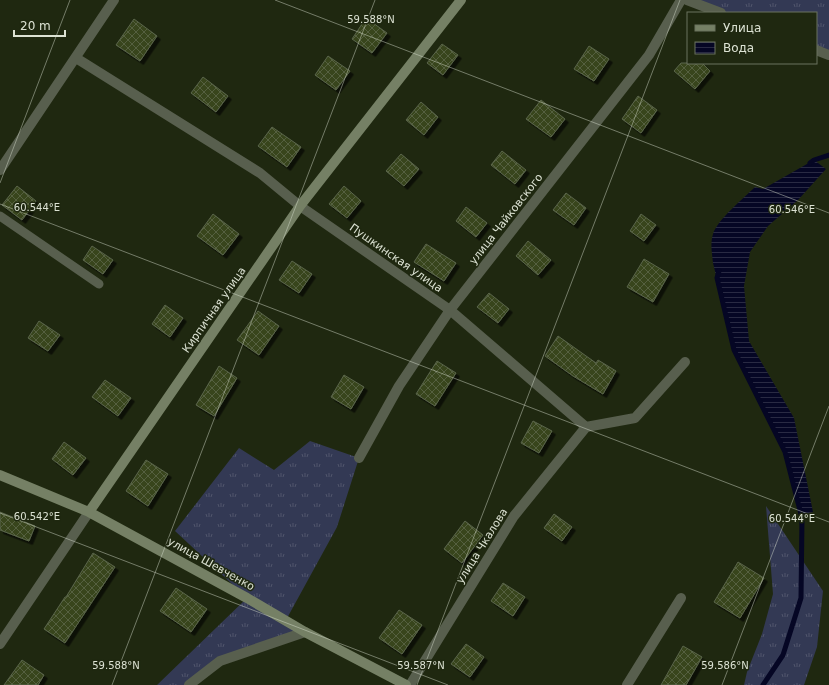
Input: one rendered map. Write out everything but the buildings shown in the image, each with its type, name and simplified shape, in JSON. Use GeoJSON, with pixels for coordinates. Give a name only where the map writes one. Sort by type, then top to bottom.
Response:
{"type":"FeatureCollection","features":[{"type":"Feature","properties":{"kind":"street"},"geometry":{"type":"LineString","coordinates":[[0,170],[114,0]]}},
{"type":"Feature","properties":{"kind":"street","name":"Кирпичная улица"},"geometry":{"type":"LineString","coordinates":[[0,644],[300,206],[461,0]]}},
{"type":"Feature","properties":{"kind":"street","name":"улица Чайковского"},"geometry":{"type":"LineString","coordinates":[[360,458],[399,386],[450,310],[649,55],[681,0]]}},
{"type":"Feature","properties":{"kind":"street"},"geometry":{"type":"LineString","coordinates":[[687,0],[718,12]]}},
{"type":"Feature","properties":{"kind":"street"},"geometry":{"type":"LineString","coordinates":[[817,50],[829,55]]}},
{"type":"Feature","properties":{"kind":"street","name":"Пушкинская улица"},"geometry":{"type":"LineString","coordinates":[[76,58],[260,173],[300,206],[450,310],[586,427]]}},
{"type":"Feature","properties":{"kind":"street"},"geometry":{"type":"LineString","coordinates":[[586,427],[635,418],[685,362]]}},
{"type":"Feature","properties":{"kind":"street","name":"улица Чкалова"},"geometry":{"type":"LineString","coordinates":[[410,685],[514,516],[586,427]]}},
{"type":"Feature","properties":{"kind":"street","name":"улица Шевченко"},"geometry":{"type":"LineString","coordinates":[[0,475],[89,512],[247,598],[305,632],[406,685]]}},
{"type":"Feature","properties":{"kind":"street"},"geometry":{"type":"LineString","coordinates":[[627,685],[681,598]]}},
{"type":"Feature","properties":{"kind":"street"},"geometry":{"type":"LineString","coordinates":[[189,685],[220,661],[305,632]]}},
{"type":"Feature","properties":{"kind":"lane"},"geometry":{"type":"LineString","coordinates":[[0,216],[99,284]]}},
{"type":"Feature","properties":{"kind":"green space"},"geometry":{"type":"Polygon","coordinates":[[[687,0],[829,0],[829,55],[817,50],[817,12],[718,12],[687,0]]]}},
{"type":"Feature","properties":{"kind":"green space"},"geometry":{"type":"Polygon","coordinates":[[[310,441],[359,458],[337,527],[286,620],[305,632],[220,661],[189,685],[157,685],[247,598],[175,531],[239,448],[274,470],[310,441]]]}},
{"type":"Feature","properties":{"kind":"green space"},"geometry":{"type":"Polygon","coordinates":[[[766,506],[823,591],[817,647],[804,685],[744,685],[747,672],[762,634],[773,594],[766,506]]]}},
{"type":"Feature","properties":{"kind":"water"},"geometry":{"type":"Polygon","coordinates":[[[814,160],[826,169],[798,200],[768,226],[750,252],[744,286],[749,341],[794,418],[813,512],[802,518],[785,452],[734,350],[713,263],[711,245],[713,234],[720,222],[731,209],[755,187],[763,189],[814,160]]]}},
{"type":"Feature","properties":{"kind":"waterway"},"geometry":{"type":"LineString","coordinates":[[810,163],[814,160],[829,155]]}},
{"type":"Feature","properties":{"kind":"waterway"},"geometry":{"type":"LineString","coordinates":[[719,271],[717,278],[734,350],[785,452],[802,518],[801,598],[783,655],[763,685]]}}]}
